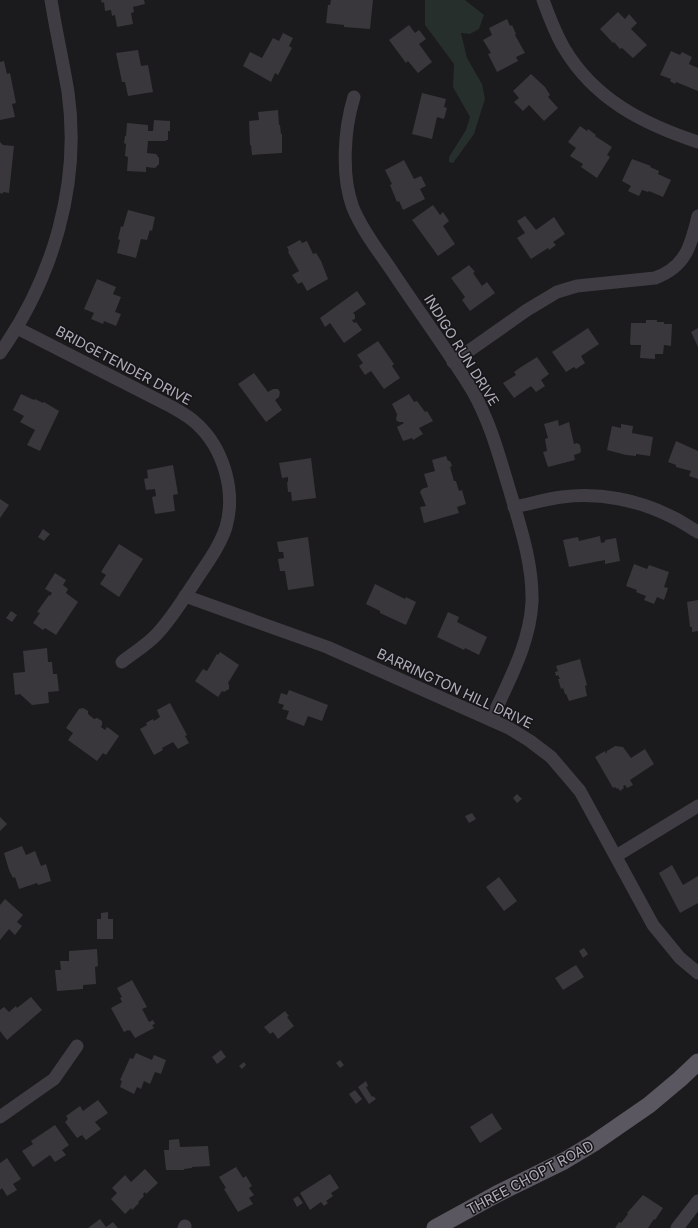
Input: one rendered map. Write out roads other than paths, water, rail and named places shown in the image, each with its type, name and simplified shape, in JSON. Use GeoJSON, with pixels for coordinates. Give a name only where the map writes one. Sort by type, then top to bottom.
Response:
{"type":"FeatureCollection","features":[{"type":"Feature","properties":{"kind":"main road","name":"THREE CHOPT ROAD"},"geometry":{"type":"LineString","coordinates":[[435,1228],[497,1194],[564,1161],[594,1143],[649,1105],[698,1062]]}},
{"type":"Feature","properties":{"kind":"street"},"geometry":{"type":"LineString","coordinates":[[0,353],[25,315],[44,274],[55,243],[62,216],[70,164],[71,133],[68,93],[51,0]]}},
{"type":"Feature","properties":{"kind":"street"},"geometry":{"type":"LineString","coordinates":[[543,0],[563,47],[583,75],[596,88],[628,112],[658,128],[698,142]]}},
{"type":"Feature","properties":{"kind":"street","name":"INDIGO RUN DRIVE"},"geometry":{"type":"LineString","coordinates":[[354,97],[350,111],[346,140],[346,166],[353,207],[370,239],[453,362],[484,412],[495,441],[530,570],[532,602],[526,639],[491,720]]}},
{"type":"Feature","properties":{"kind":"street"},"geometry":{"type":"LineString","coordinates":[[453,362],[527,310],[557,292],[577,286],[655,278],[667,272],[676,266],[687,253],[692,243],[698,216]]}},
{"type":"Feature","properties":{"kind":"street","name":"BRIDGETENDER DRIVE"},"geometry":{"type":"LineString","coordinates":[[17,328],[172,407],[198,424],[219,453],[228,479],[228,514],[226,527],[218,547],[157,635],[122,662]]}},
{"type":"Feature","properties":{"kind":"street"},"geometry":{"type":"LineString","coordinates":[[514,507],[562,497],[590,496],[621,499],[655,509],[698,532]]}},
{"type":"Feature","properties":{"kind":"street","name":"BARRINGTON HILL DRIVE"},"geometry":{"type":"LineString","coordinates":[[185,596],[327,646],[509,728],[552,757],[580,791],[653,925],[680,958],[698,973]]}},
{"type":"Feature","properties":{"kind":"street"},"geometry":{"type":"LineString","coordinates":[[616,856],[698,806]]}},
{"type":"Feature","properties":{"kind":"street"},"geometry":{"type":"LineString","coordinates":[[0,1117],[54,1079],[77,1046]]}},
{"type":"Feature","properties":{"kind":"street"},"geometry":{"type":"LineString","coordinates":[[677,1228],[698,1201]]}}]}
